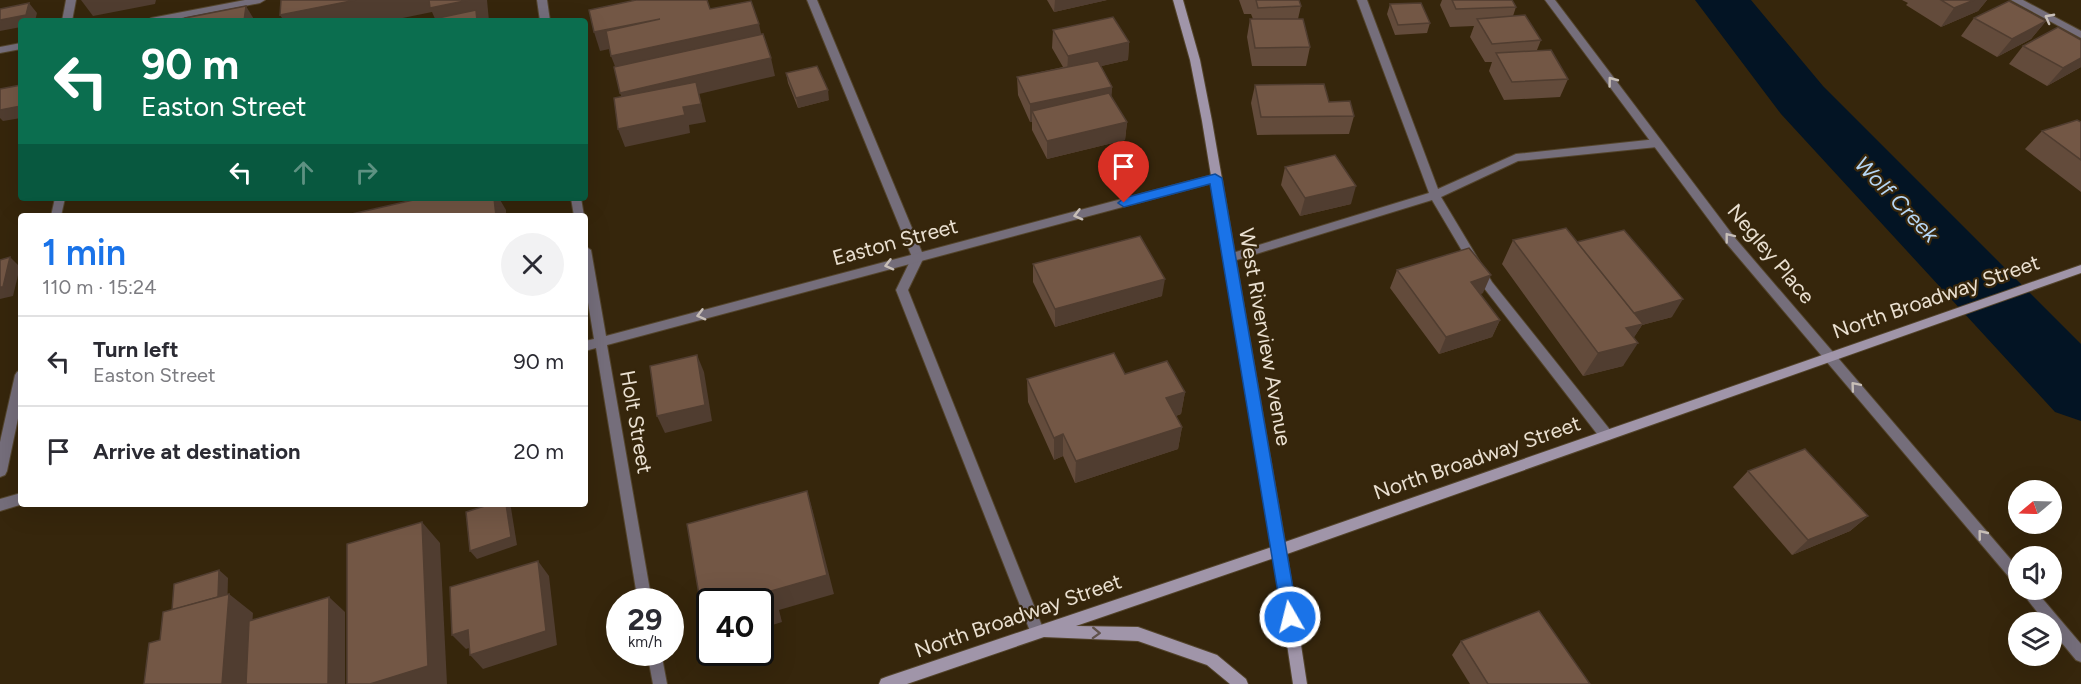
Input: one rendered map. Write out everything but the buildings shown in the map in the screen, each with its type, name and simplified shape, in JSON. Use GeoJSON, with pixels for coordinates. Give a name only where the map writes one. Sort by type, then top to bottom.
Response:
{"type":"FeatureCollection","features":[{"type":"Feature","properties":{"kind":"street"},"geometry":{"type":"LineString","coordinates":[[68,18],[71,0]]}},
{"type":"Feature","properties":{"kind":"street"},"geometry":{"type":"LineString","coordinates":[[167,18],[260,0]]}},
{"type":"Feature","properties":{"kind":"street"},"geometry":{"type":"LineString","coordinates":[[542,0],[545,18]]}},
{"type":"Feature","properties":{"kind":"street"},"geometry":{"type":"LineString","coordinates":[[812,0],[918,257],[902,290],[1037,631],[1138,634],[1212,660],[1241,684]]}},
{"type":"Feature","properties":{"kind":"street","name":"West Riverview Avenue"},"geometry":{"type":"LineString","coordinates":[[1178,0],[1192,44],[1204,100],[1215,178],[1280,550],[1300,684]]}},
{"type":"Feature","properties":{"kind":"street"},"geometry":{"type":"LineString","coordinates":[[1362,0],[1435,195],[1488,285],[1606,435]]}},
{"type":"Feature","properties":{"kind":"street","name":"Negley Place"},"geometry":{"type":"LineString","coordinates":[[1550,0],[1731,241],[2008,566]]}},
{"type":"Feature","properties":{"kind":"street"},"geometry":{"type":"LineString","coordinates":[[2016,0],[2081,35]]}},
{"type":"Feature","properties":{"kind":"street"},"geometry":{"type":"LineString","coordinates":[[0,50],[18,47]]}},
{"type":"Feature","properties":{"kind":"street"},"geometry":{"type":"LineString","coordinates":[[1230,258],[1435,195],[1516,158],[1657,144]]}},
{"type":"Feature","properties":{"kind":"street","name":"Easton Street"},"geometry":{"type":"LineString","coordinates":[[588,345],[1215,178]]}},
{"type":"Feature","properties":{"kind":"street","name":"Holt Street"},"geometry":{"type":"LineString","coordinates":[[588,267],[643,588]]}},
{"type":"Feature","properties":{"kind":"street","name":"North Broadway Street"},"geometry":{"type":"LineString","coordinates":[[886,684],[1280,550],[2081,269]]}},
{"type":"Feature","properties":{"kind":"street"},"geometry":{"type":"LineString","coordinates":[[0,471],[18,389]]}},
{"type":"Feature","properties":{"kind":"street"},"geometry":{"type":"LineString","coordinates":[[0,505],[18,501]]}},
{"type":"Feature","properties":{"kind":"street"},"geometry":{"type":"LineString","coordinates":[[2035,600],[2081,655]]}},
{"type":"Feature","properties":{"kind":"street"},"geometry":{"type":"LineString","coordinates":[[657,666],[660,684]]}},
{"type":"Feature","properties":{"kind":"waterway","name":"Wolf Creek"},"geometry":{"type":"LineString","coordinates":[[1722,0],[1802,100],[2081,391]]}},
{"type":"Feature","properties":{"kind":"route"},"geometry":{"type":"LineString","coordinates":[[1124,203],[1215,178],[1290,617]]}}]}
